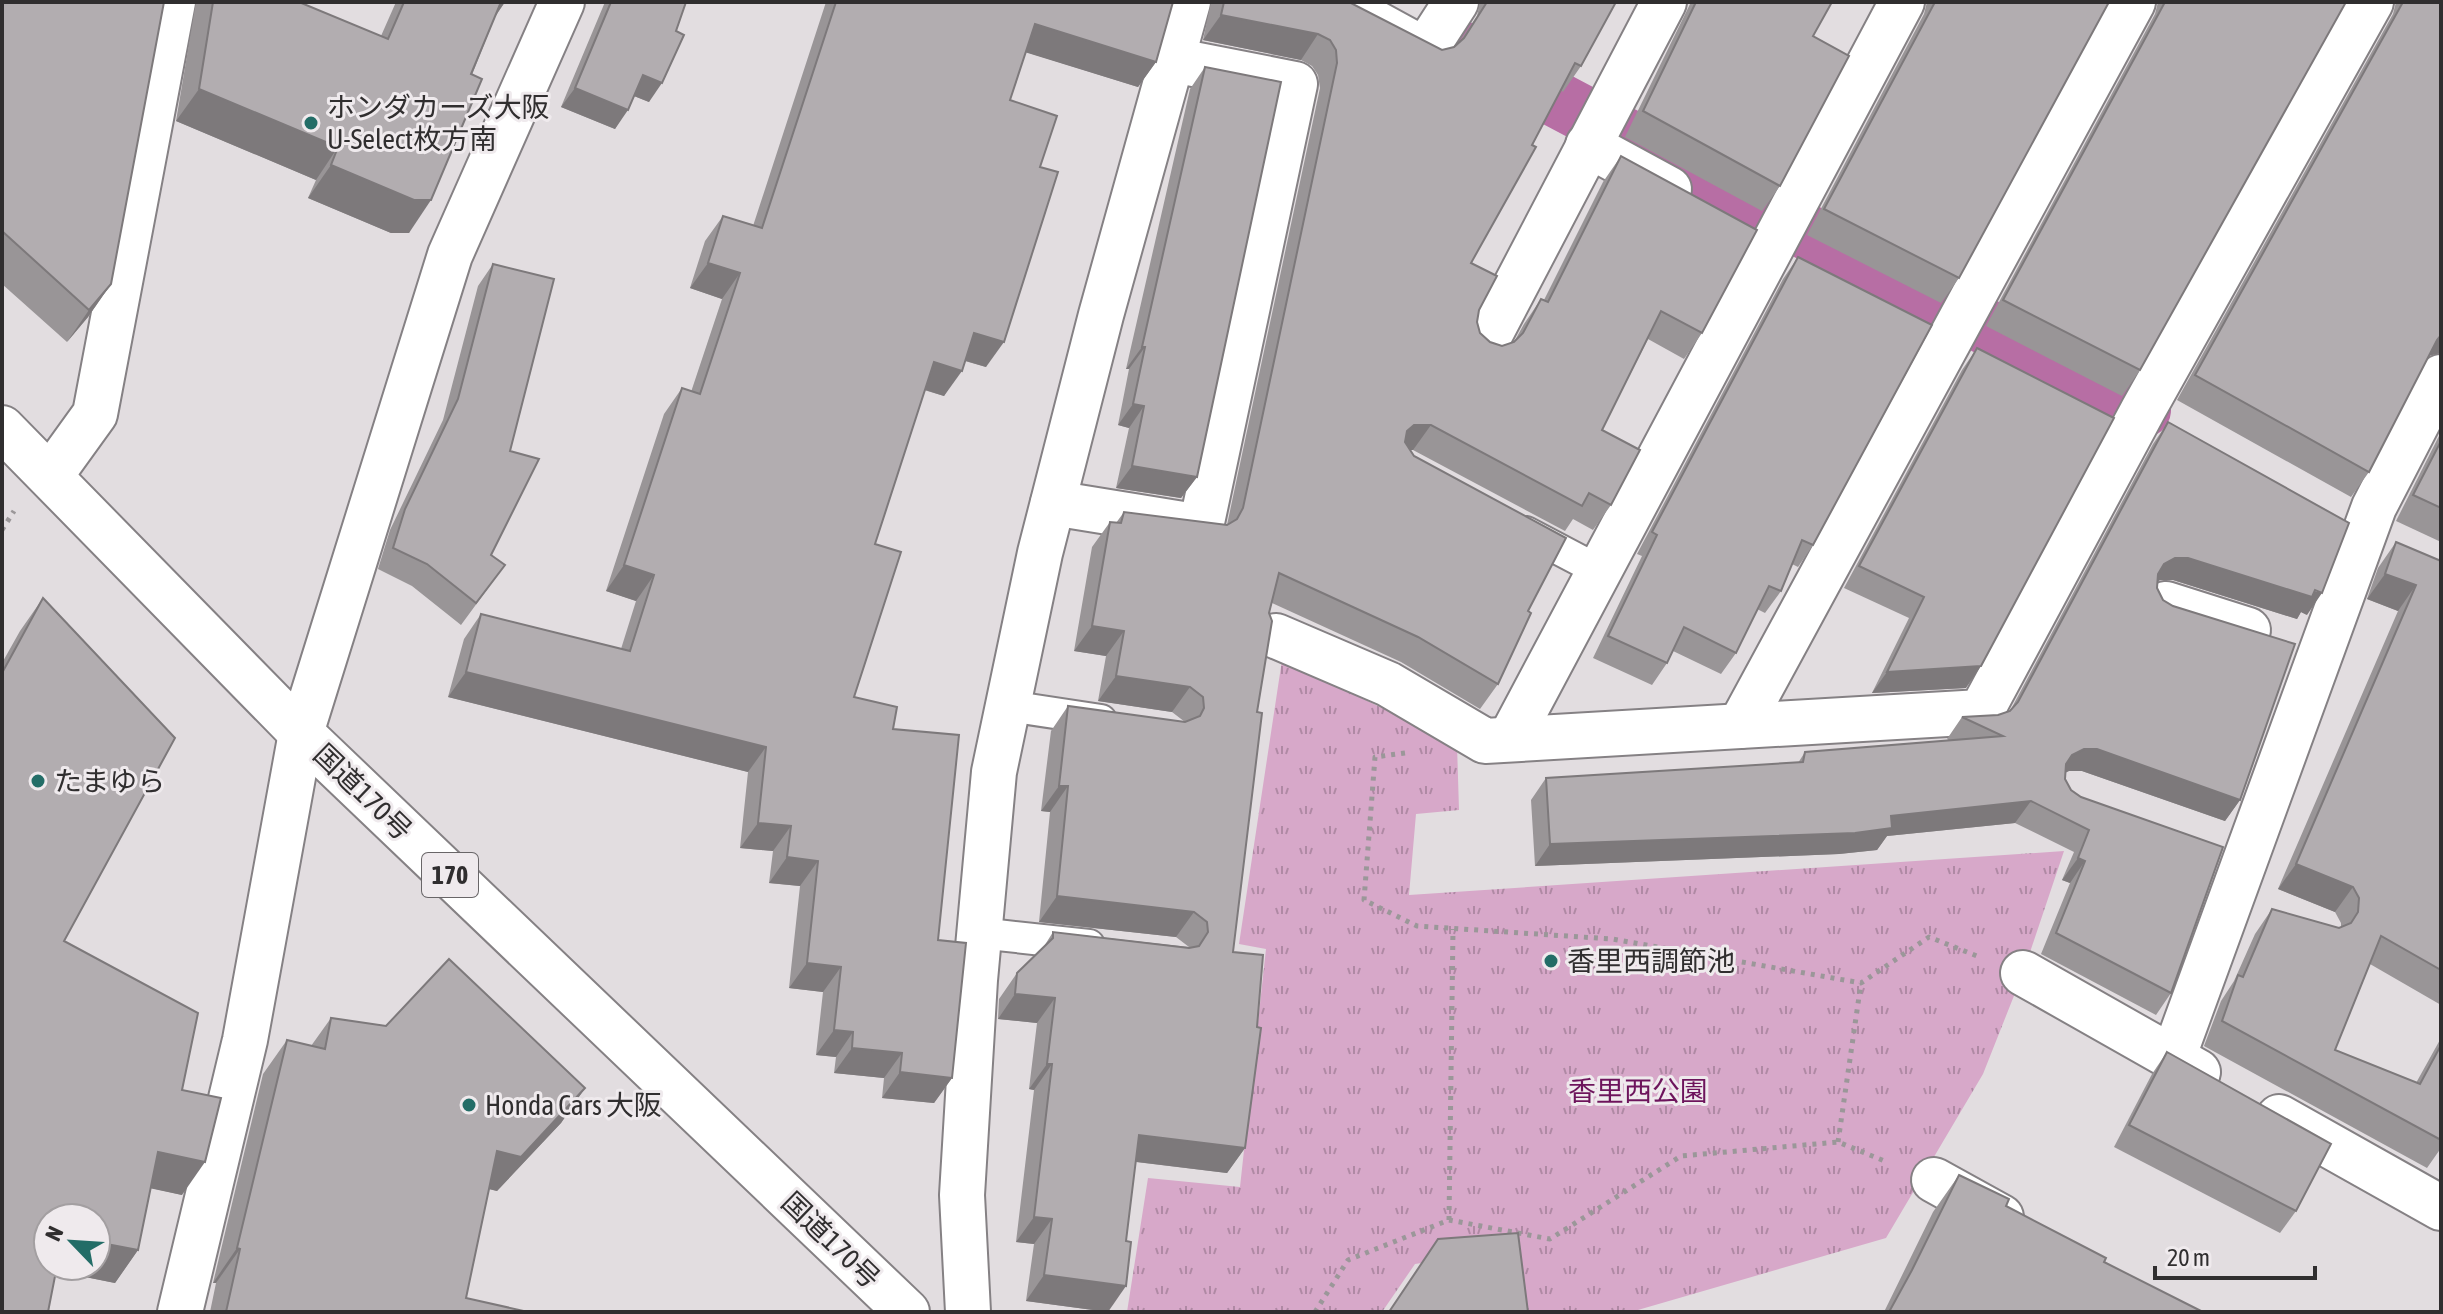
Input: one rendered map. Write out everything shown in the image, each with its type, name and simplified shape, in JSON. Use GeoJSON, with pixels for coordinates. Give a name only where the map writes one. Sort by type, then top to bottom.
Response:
{"type":"FeatureCollection","features":[{"type":"Feature","properties":{"kind":"main road"},"geometry":{"type":"LineString","coordinates":[[51,475],[95,414],[173,2]]}},
{"type":"Feature","properties":{"kind":"main road"},"geometry":{"type":"LineString","coordinates":[[180,1312],[245,1040],[301,733],[450,255],[562,2]]}},
{"type":"Feature","properties":{"kind":"main road"},"geometry":{"type":"LineString","coordinates":[[1337,2],[1425,50],[1456,2]]}},
{"type":"Feature","properties":{"kind":"main road"},"geometry":{"type":"LineString","coordinates":[[1484,346],[1664,2]]}},
{"type":"Feature","properties":{"kind":"main road"},"geometry":{"type":"LineString","coordinates":[[1510,739],[1902,2]]}},
{"type":"Feature","properties":{"kind":"main road"},"geometry":{"type":"LineString","coordinates":[[1740,726],[2133,2]]}},
{"type":"Feature","properties":{"kind":"main road"},"geometry":{"type":"LineString","coordinates":[[1276,636],[1388,684],[1485,741],[1981,712],[2138,419],[2371,2]]}},
{"type":"Feature","properties":{"kind":"main road"},"geometry":{"type":"LineString","coordinates":[[968,1312],[962,1195],[979,933],[994,772],[1053,503],[1173,60],[1179,5]]}},
{"type":"Feature","properties":{"kind":"main road"},"geometry":{"type":"LineString","coordinates":[[1053,503],[1201,527],[1295,84],[1173,60]]}},
{"type":"Feature","properties":{"kind":"main road"},"geometry":{"type":"LineString","coordinates":[[1588,145],[1814,266]]}},
{"type":"Feature","properties":{"kind":"main road"},"geometry":{"type":"LineString","coordinates":[[1910,316],[1993,358]]}},
{"type":"Feature","properties":{"kind":"main road"},"geometry":{"type":"LineString","coordinates":[[2173,1058],[2322,653],[2385,543],[2374,507],[2441,377]]}},
{"type":"Feature","properties":{"kind":"main road"},"geometry":{"type":"LineString","coordinates":[[2091,407],[2185,433]]}},
{"type":"Feature","properties":{"kind":"main road","name":"国道170号"},"geometry":{"type":"LineString","coordinates":[[2,428],[301,733],[907,1312]]}},
{"type":"Feature","properties":{"kind":"main road"},"geometry":{"type":"LineString","coordinates":[[2324,511],[2385,543]]}},
{"type":"Feature","properties":{"kind":"main road"},"geometry":{"type":"LineString","coordinates":[[2166,604],[2322,653]]}},
{"type":"Feature","properties":{"kind":"main road"},"geometry":{"type":"LineString","coordinates":[[2204,841],[2248,856]]}},
{"type":"Feature","properties":{"kind":"main road"},"geometry":{"type":"LineString","coordinates":[[2231,900],[2274,915]]}},
{"type":"Feature","properties":{"kind":"main road"},"geometry":{"type":"LineString","coordinates":[[2023,973],[2441,1208]]}},
{"type":"Feature","properties":{"kind":"main road"},"geometry":{"type":"LineString","coordinates":[[1934,1180],[2041,1239]]}},
{"type":"Feature","properties":{"kind":"lane"},"geometry":{"type":"LineString","coordinates":[[1502,519],[1600,571]]}},
{"type":"Feature","properties":{"kind":"lane"},"geometry":{"type":"LineString","coordinates":[[1008,706],[1126,723]]}},
{"type":"Feature","properties":{"kind":"lane"},"geometry":{"type":"LineString","coordinates":[[979,933],[1113,948]]}},
{"type":"Feature","properties":{"kind":"path"},"geometry":{"type":"LineString","coordinates":[[1407,753],[1375,757],[1364,900],[1417,926],[1612,939],[1861,983],[1929,937],[2023,973]]}},
{"type":"Feature","properties":{"kind":"path"},"geometry":{"type":"LineString","coordinates":[[1449,1220],[1453,929]]}},
{"type":"Feature","properties":{"kind":"path"},"geometry":{"type":"LineString","coordinates":[[1838,1142],[1861,983]]}},
{"type":"Feature","properties":{"kind":"path"},"geometry":{"type":"LineString","coordinates":[[1315,1312],[1348,1260],[1449,1220],[1550,1239],[1681,1156],[1838,1142],[1934,1180]]}},
{"type":"Feature","properties":{"kind":"green space","name":"香里西公園"},"geometry":{"type":"Polygon","coordinates":[[[1282,660],[1457,744],[1459,810],[1416,814],[1409,895],[2064,851],[2023,973],[1983,1074],[1886,1238],[1631,1312],[1508,1312],[1500,1251],[1415,1264],[1382,1312],[1127,1312],[1148,1178],[1240,1187],[1266,949],[1239,944],[1282,660]]]}},
{"type":"Feature","properties":{"kind":"building"},"geometry":{"type":"Polygon","coordinates":[[[2,2],[164,2],[111,284],[89,310],[2,231],[2,2]]]}},
{"type":"Feature","properties":{"kind":"building"},"geometry":{"type":"Polygon","coordinates":[[[213,2],[299,2],[388,39],[404,2],[501,2],[471,74],[482,79],[431,200],[414,200],[331,165],[338,147],[199,89],[213,2]]]}},
{"type":"Feature","properties":{"kind":"building"},"geometry":{"type":"Polygon","coordinates":[[[611,2],[686,2],[676,31],[684,35],[662,83],[643,75],[628,110],[575,88],[611,2]]]}},
{"type":"Feature","properties":{"kind":"building"},"geometry":{"type":"Polygon","coordinates":[[[836,2],[1173,2],[1156,62],[1035,24],[1010,100],[1057,116],[1040,167],[1058,172],[1004,342],[974,333],[962,371],[934,362],[875,544],[901,552],[854,697],[897,707],[893,729],[959,735],[938,940],[966,943],[952,1078],[900,1072],[902,1053],[852,1048],[853,1032],[834,1030],[841,967],[807,963],[818,861],[787,857],[791,826],[758,823],[766,747],[466,672],[481,614],[630,651],[654,575],[624,565],[682,388],[700,394],[740,273],[708,263],[723,216],[762,228],[836,2]]]}},
{"type":"Feature","properties":{"kind":"building"},"geometry":{"type":"Polygon","coordinates":[[[1224,2],[1349,2],[1442,50],[1454,47],[1464,38],[1487,2],[1616,2],[1581,66],[1575,63],[1532,145],[1536,147],[1471,263],[1497,276],[1479,310],[1477,322],[1480,333],[1490,342],[1502,346],[1514,342],[1523,333],[1541,299],[1548,302],[1621,156],[1757,230],[1702,333],[1661,311],[1602,430],[1640,450],[1611,505],[1589,493],[1582,506],[1431,425],[1414,425],[1407,431],[1405,442],[1414,456],[1566,538],[1528,611],[1531,613],[1498,684],[1418,637],[1279,573],[1269,613],[1272,621],[1257,712],[1262,713],[1233,952],[1263,955],[1257,1027],[1261,1028],[1245,1148],[1139,1135],[1126,1241],[1131,1242],[1126,1286],[1044,1275],[1052,1219],[1034,1217],[1052,1064],[1047,1064],[1055,998],[1015,994],[1017,973],[1053,938],[1053,932],[1189,948],[1199,946],[1208,932],[1207,922],[1194,912],[1057,896],[1068,786],[1059,786],[1068,706],[1185,722],[1200,716],[1204,708],[1203,697],[1190,687],[1116,676],[1124,631],[1092,626],[1110,522],[1121,523],[1124,512],[1227,525],[1237,519],[1243,508],[1337,63],[1336,50],[1330,40],[1318,34],[1221,15],[1224,2]]]}},
{"type":"Feature","properties":{"kind":"building"},"geometry":{"type":"Polygon","coordinates":[[[1696,2],[1832,2],[1813,36],[1849,56],[1780,186],[1643,111],[1696,2]]]}},
{"type":"Feature","properties":{"kind":"building"},"geometry":{"type":"Polygon","coordinates":[[[1935,2],[2109,2],[1959,278],[1824,209],[1935,2]]]}},
{"type":"Feature","properties":{"kind":"building"},"geometry":{"type":"Polygon","coordinates":[[[2165,2],[2346,2],[2140,370],[2003,300],[2165,2]]]}},
{"type":"Feature","properties":{"kind":"building"},"geometry":{"type":"Polygon","coordinates":[[[2403,2],[2441,2],[2441,335],[2369,472],[2195,375],[2403,2]]]}},
{"type":"Feature","properties":{"kind":"building"},"geometry":{"type":"Polygon","coordinates":[[[1205,67],[1281,82],[1197,477],[1132,466],[1144,406],[1133,404],[1145,347],[1142,347],[1205,67]]]}},
{"type":"Feature","properties":{"kind":"building"},"geometry":{"type":"Polygon","coordinates":[[[1798,257],[1932,325],[1813,545],[1802,540],[1781,591],[1769,586],[1736,653],[1684,627],[1667,663],[1608,636],[1657,535],[1652,532],[1798,257]]]}},
{"type":"Feature","properties":{"kind":"building"},"geometry":{"type":"Polygon","coordinates":[[[493,264],[554,279],[510,451],[539,459],[491,555],[505,565],[476,603],[427,564],[393,548],[405,509],[458,399],[493,264]]]}},
{"type":"Feature","properties":{"kind":"building"},"geometry":{"type":"Polygon","coordinates":[[[1977,348],[2114,418],[1981,666],[1887,672],[1924,597],[1859,566],[1977,348]]]}},
{"type":"Feature","properties":{"kind":"building"},"geometry":{"type":"Polygon","coordinates":[[[2168,422],[2349,523],[2322,593],[2315,590],[2312,597],[2188,558],[2175,558],[2164,564],[2158,574],[2157,588],[2163,600],[2173,606],[2295,644],[2240,800],[2097,749],[2084,749],[2072,755],[2066,764],[2065,779],[2071,790],[2081,797],[2223,847],[2171,993],[2056,933],[2085,861],[2078,858],[2089,830],[2031,801],[1891,816],[1892,828],[1855,833],[1550,844],[1546,778],[1803,762],[1805,752],[2003,736],[1962,717],[1998,715],[2010,711],[2018,702],[2168,422]]]}},
{"type":"Feature","properties":{"kind":"building"},"geometry":{"type":"Polygon","coordinates":[[[2441,441],[2441,508],[2413,495],[2441,441]]]}},
{"type":"Feature","properties":{"kind":"building"},"geometry":{"type":"Polygon","coordinates":[[[2396,542],[2441,561],[2441,970],[2381,936],[2335,1050],[2420,1084],[2441,1045],[2441,1140],[2222,1021],[2238,975],[2243,977],[2272,909],[2339,928],[2351,923],[2358,912],[2359,898],[2353,887],[2296,864],[2416,585],[2385,574],[2396,542]]]}},
{"type":"Feature","properties":{"kind":"building"},"geometry":{"type":"Polygon","coordinates":[[[43,598],[175,738],[64,941],[198,1013],[182,1090],[221,1098],[205,1162],[158,1152],[138,1250],[112,1245],[112,1202],[32,1202],[32,1282],[54,1282],[48,1312],[2,1312],[2,673],[43,598]]]}},
{"type":"Feature","properties":{"kind":"building"},"geometry":{"type":"Polygon","coordinates":[[[449,959],[585,1088],[521,1157],[497,1151],[466,1298],[524,1311],[226,1312],[240,1249],[237,1248],[287,1040],[325,1049],[331,1018],[386,1026],[449,959]]]}},
{"type":"Feature","properties":{"kind":"building"},"geometry":{"type":"Polygon","coordinates":[[[2167,1052],[2331,1144],[2296,1211],[2129,1125],[2167,1052]]]}},
{"type":"Feature","properties":{"kind":"building"},"geometry":{"type":"Polygon","coordinates":[[[1959,1175],[2009,1199],[2006,1206],[2106,1258],[2104,1262],[2203,1312],[1889,1312],[1959,1175]]]}},
{"type":"Feature","properties":{"kind":"building"},"geometry":{"type":"Polygon","coordinates":[[[1518,1233],[1528,1312],[1389,1312],[1438,1239],[1518,1233]]]}},
{"type":"Feature","properties":{"kind":"waterway"},"geometry":{"type":"LineString","coordinates":[[1448,42],[2143,410]]}},
{"type":"Feature","properties":{"kind":"place","name":"ホンダカーズ大阪 U-Select枚方南"},"geometry":{"type":"Point","coordinates":[311,123]}},
{"type":"Feature","properties":{"kind":"place","name":"たまゆら"},"geometry":{"type":"Point","coordinates":[38,781]}},
{"type":"Feature","properties":{"kind":"place","name":"香里西調節池"},"geometry":{"type":"Point","coordinates":[1551,961]}},
{"type":"Feature","properties":{"kind":"place","name":"Honda Cars 大阪"},"geometry":{"type":"Point","coordinates":[469,1105]}}]}
